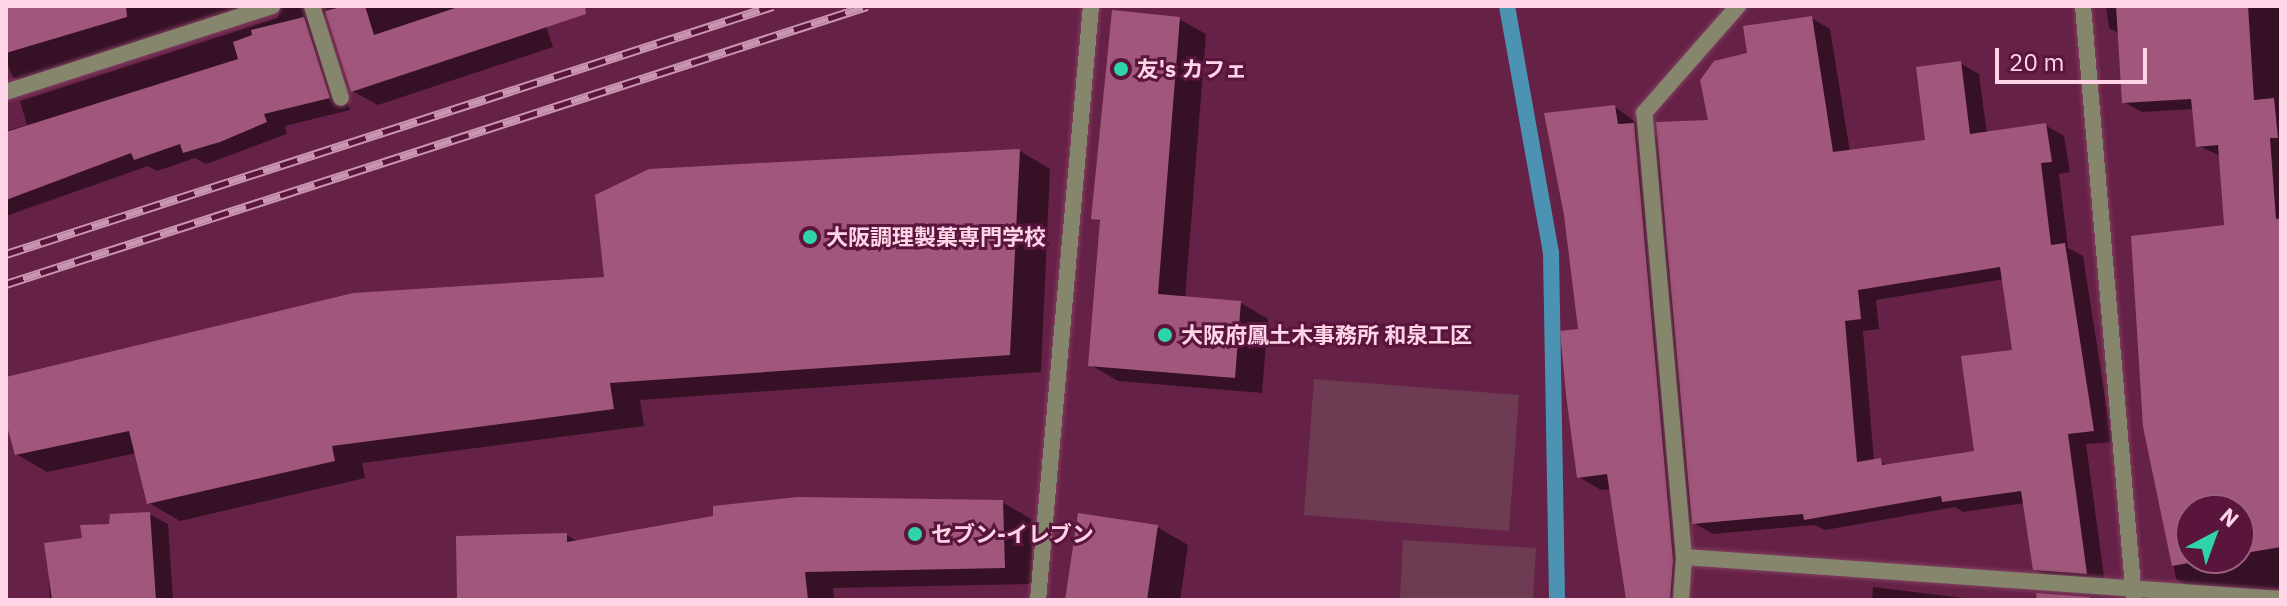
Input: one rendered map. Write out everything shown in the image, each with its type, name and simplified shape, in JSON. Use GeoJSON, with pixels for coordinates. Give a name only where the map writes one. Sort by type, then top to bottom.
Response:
{"type":"FeatureCollection","features":[{"type":"Feature","properties":{"kind":"street"},"geometry":{"type":"LineString","coordinates":[[6,92],[272,6]]}},
{"type":"Feature","properties":{"kind":"street"},"geometry":{"type":"LineString","coordinates":[[312,6],[341,98]]}},
{"type":"Feature","properties":{"kind":"street"},"geometry":{"type":"LineString","coordinates":[[1038,600],[1091,6]]}},
{"type":"Feature","properties":{"kind":"street"},"geometry":{"type":"LineString","coordinates":[[1681,600],[1684,557],[1644,113],[1738,6]]}},
{"type":"Feature","properties":{"kind":"street"},"geometry":{"type":"LineString","coordinates":[[2083,6],[2134,594]]}},
{"type":"Feature","properties":{"kind":"street"},"geometry":{"type":"LineString","coordinates":[[1684,557],[2134,594],[2281,599]]}},
{"type":"Feature","properties":{"kind":"shaded area"},"geometry":{"type":"Polygon","coordinates":[[[1314,379],[1519,395],[1509,531],[1304,515],[1314,379]]]}},
{"type":"Feature","properties":{"kind":"shaded area"},"geometry":{"type":"Polygon","coordinates":[[[1403,540],[1536,548],[1533,600],[1400,600],[1403,540]]]}},
{"type":"Feature","properties":{"kind":"building"},"geometry":{"type":"Polygon","coordinates":[[[6,6],[126,6],[127,17],[6,53],[6,6]]]}},
{"type":"Feature","properties":{"kind":"building"},"geometry":{"type":"Polygon","coordinates":[[[345,6],[365,6],[374,35],[461,6],[585,6],[586,14],[351,92],[325,11],[345,6]]]}},
{"type":"Feature","properties":{"kind":"building"},"geometry":{"type":"Polygon","coordinates":[[[2116,6],[2248,6],[2254,100],[2274,98],[2278,138],[2270,138],[2276,219],[2281,218],[2281,547],[2255,551],[2255,494],[2175,494],[2175,565],[2172,566],[2143,427],[2131,236],[2224,225],[2218,145],[2196,147],[2191,99],[2122,103],[2116,6]]]}},
{"type":"Feature","properties":{"kind":"building"},"geometry":{"type":"Polygon","coordinates":[[[1112,10],[1180,17],[1158,294],[1241,301],[1235,378],[1088,366],[1100,220],[1091,219],[1112,10]]]}},
{"type":"Feature","properties":{"kind":"building"},"geometry":{"type":"Polygon","coordinates":[[[1812,16],[1833,152],[1925,140],[1916,67],[1961,61],[1970,134],[2046,123],[2052,162],[2041,163],[2051,245],[2065,243],[2094,431],[2068,434],[2087,574],[2033,570],[2021,491],[1942,502],[1941,496],[1804,520],[1803,514],[1692,524],[1656,122],[1708,120],[1700,80],[1714,61],[1747,53],[1743,26],[1812,16]],[[2000,267],[1858,290],[1861,319],[1845,321],[1857,462],[1881,458],[1882,465],[1974,451],[1961,356],[2012,350],[2000,267]]]}},
{"type":"Feature","properties":{"kind":"building"},"geometry":{"type":"Polygon","coordinates":[[[304,17],[330,98],[264,114],[267,122],[220,142],[183,153],[180,144],[134,160],[131,153],[6,200],[6,132],[238,59],[233,42],[252,35],[251,30],[304,17]]]}},
{"type":"Feature","properties":{"kind":"building"},"geometry":{"type":"Polygon","coordinates":[[[1615,105],[1618,124],[1634,123],[1673,560],[1670,600],[1626,600],[1607,474],[1577,478],[1566,395],[1560,331],[1578,329],[1564,215],[1544,113],[1615,105]]]}},
{"type":"Feature","properties":{"kind":"building"},"geometry":{"type":"Polygon","coordinates":[[[1020,149],[1010,355],[610,383],[614,409],[332,446],[335,461],[147,504],[129,431],[15,455],[6,423],[6,377],[353,293],[604,277],[595,195],[649,169],[1020,149]]]}},
{"type":"Feature","properties":{"kind":"building"},"geometry":{"type":"Polygon","coordinates":[[[798,497],[1003,500],[1005,568],[805,572],[808,600],[457,600],[456,536],[567,533],[567,542],[713,516],[713,506],[798,497]]]}},
{"type":"Feature","properties":{"kind":"building"},"geometry":{"type":"Polygon","coordinates":[[[150,512],[156,600],[52,600],[44,543],[82,538],[80,525],[109,524],[110,514],[150,512]]]}},
{"type":"Feature","properties":{"kind":"building"},"geometry":{"type":"Polygon","coordinates":[[[1078,513],[1158,525],[1147,600],[1065,600],[1078,513]]]}},
{"type":"Feature","properties":{"kind":"building"},"geometry":{"type":"Polygon","coordinates":[[[2036,593],[2090,597],[2090,600],[2037,600],[2036,593]]]}},
{"type":"Feature","properties":{"kind":"waterway"},"geometry":{"type":"LineString","coordinates":[[1507,6],[1551,253],[1557,600]]}},
{"type":"Feature","properties":{"kind":"railway"},"geometry":{"type":"LineString","coordinates":[[6,254],[773,6]]}},
{"type":"Feature","properties":{"kind":"railway"},"geometry":{"type":"LineString","coordinates":[[6,284],[867,6]]}},
{"type":"Feature","properties":{"kind":"place","name":"友's カフェ"},"geometry":{"type":"Point","coordinates":[1121,69]}},
{"type":"Feature","properties":{"kind":"place","name":"大阪調理製菓専門学校"},"geometry":{"type":"Point","coordinates":[810,237]}},
{"type":"Feature","properties":{"kind":"place","name":"大阪府鳳土木事務所 和泉工区"},"geometry":{"type":"Point","coordinates":[1165,335]}},
{"type":"Feature","properties":{"kind":"place","name":"セブン-イレブン"},"geometry":{"type":"Point","coordinates":[915,534]}}]}
